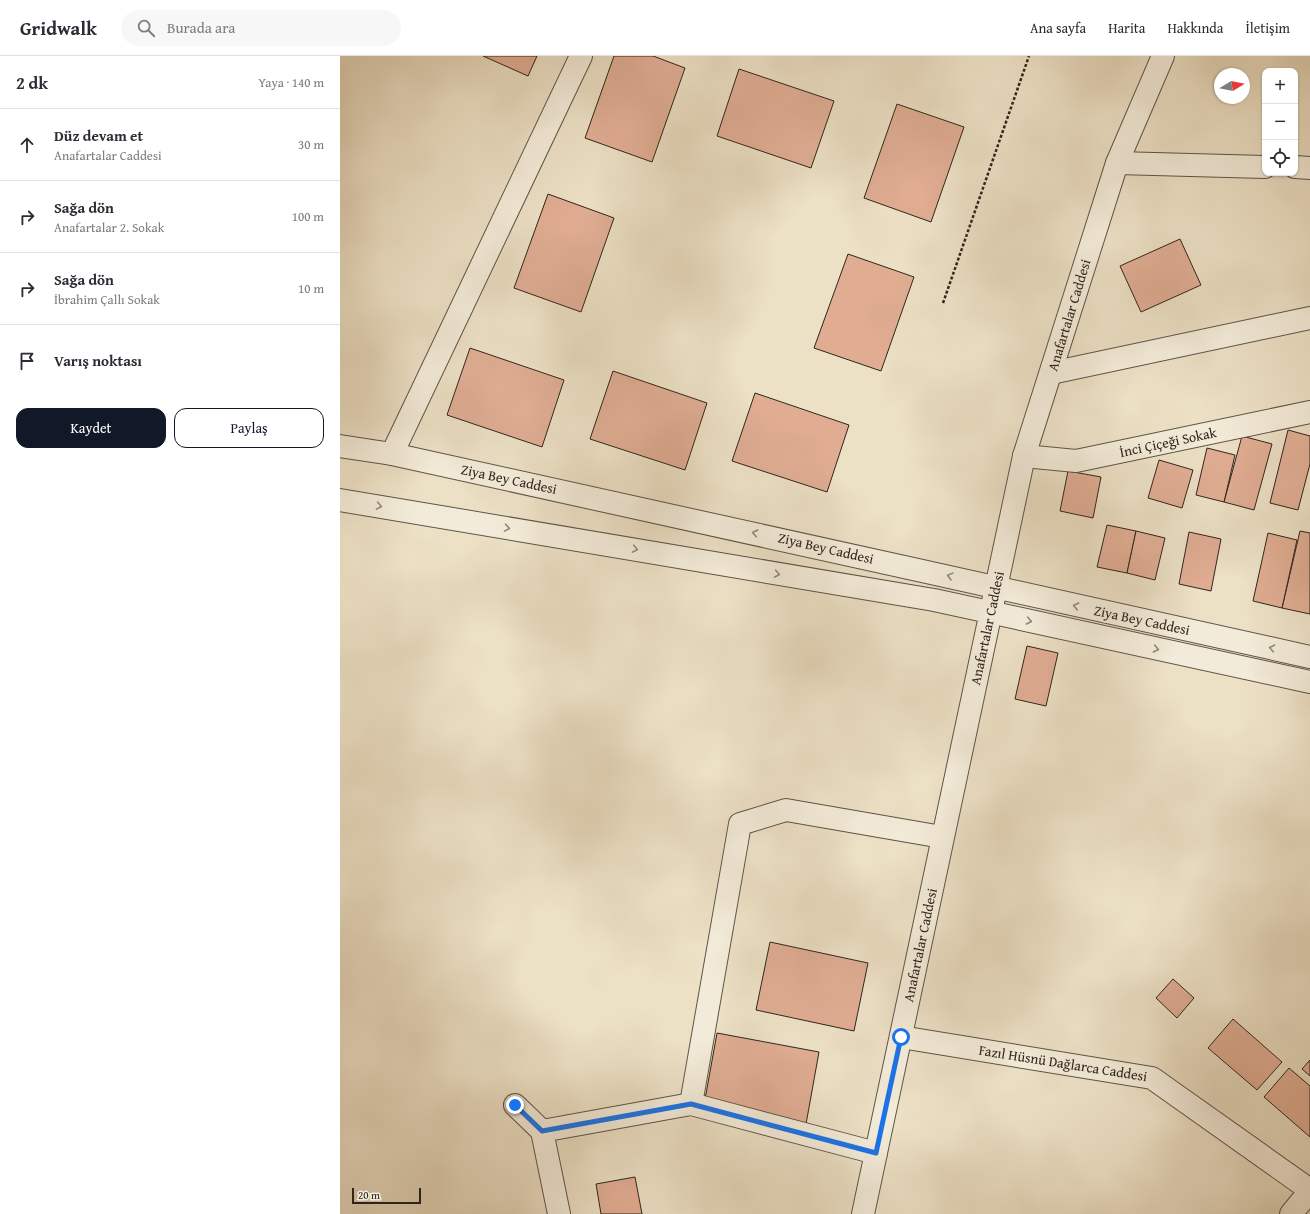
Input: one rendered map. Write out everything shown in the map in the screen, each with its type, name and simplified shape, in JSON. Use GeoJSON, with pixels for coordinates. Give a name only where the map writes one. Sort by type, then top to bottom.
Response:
{"type":"FeatureCollection","features":[{"type":"Feature","properties":{"kind":"street"},"geometry":{"type":"LineString","coordinates":[[392,454],[581,56]]}},
{"type":"Feature","properties":{"kind":"street","name":"Anafartalar Caddesi"},"geometry":{"type":"LineString","coordinates":[[863,1214],[1024,456],[1117,163],[1163,56]]}},
{"type":"Feature","properties":{"kind":"street"},"geometry":{"type":"LineString","coordinates":[[1117,163],[1262,167]]}},
{"type":"Feature","properties":{"kind":"street"},"geometry":{"type":"LineString","coordinates":[[1298,167],[1310,168]]}},
{"type":"Feature","properties":{"kind":"street"},"geometry":{"type":"LineString","coordinates":[[1051,373],[1310,318]]}},
{"type":"Feature","properties":{"kind":"street","name":"İnci Çiçeği Sokak"},"geometry":{"type":"LineString","coordinates":[[1024,456],[1076,461],[1310,412]]}},
{"type":"Feature","properties":{"kind":"street","name":"Ziya Bey Caddesi"},"geometry":{"type":"LineString","coordinates":[[340,446],[392,454],[798,542],[996,588],[1310,657]]}},
{"type":"Feature","properties":{"kind":"street","name":"Ziya Bey Caddesi"},"geometry":{"type":"LineString","coordinates":[[340,500],[934,600],[1310,682]]}},
{"type":"Feature","properties":{"kind":"street"},"geometry":{"type":"LineString","coordinates":[[691,1104],[740,824],[786,810],[942,837]]}},
{"type":"Feature","properties":{"kind":"street","name":"Fazıl Hüsnü Dağlarca Caddesi"},"geometry":{"type":"LineString","coordinates":[[901,1037],[1152,1078],[1310,1190]]}},
{"type":"Feature","properties":{"kind":"street"},"geometry":{"type":"LineString","coordinates":[[542,1131],[691,1104],[876,1153]]}},
{"type":"Feature","properties":{"kind":"street"},"geometry":{"type":"LineString","coordinates":[[515,1105],[542,1131],[559,1214]]}},
{"type":"Feature","properties":{"kind":"street"},"geometry":{"type":"LineString","coordinates":[[1291,1214],[1310,1190]]}},
{"type":"Feature","properties":{"kind":"path"},"geometry":{"type":"LineString","coordinates":[[943,303],[1029,56]]}},
{"type":"Feature","properties":{"kind":"building"},"geometry":{"type":"Polygon","coordinates":[[[483,56],[537,56],[528,76],[483,56]]]}},
{"type":"Feature","properties":{"kind":"building"},"geometry":{"type":"Polygon","coordinates":[[[614,56],[653,56],[685,68],[652,162],[585,138],[614,56]]]}},
{"type":"Feature","properties":{"kind":"building"},"geometry":{"type":"Polygon","coordinates":[[[739,69],[834,101],[811,168],[717,136],[739,69]]]}},
{"type":"Feature","properties":{"kind":"building"},"geometry":{"type":"Polygon","coordinates":[[[897,104],[964,127],[931,222],[864,198],[897,104]]]}},
{"type":"Feature","properties":{"kind":"building"},"geometry":{"type":"Polygon","coordinates":[[[548,194],[614,218],[581,312],[514,288],[548,194]]]}},
{"type":"Feature","properties":{"kind":"building"},"geometry":{"type":"Polygon","coordinates":[[[1180,239],[1201,285],[1141,312],[1120,266],[1180,239]]]}},
{"type":"Feature","properties":{"kind":"building"},"geometry":{"type":"Polygon","coordinates":[[[848,254],[914,277],[881,371],[814,348],[848,254]]]}},
{"type":"Feature","properties":{"kind":"building"},"geometry":{"type":"Polygon","coordinates":[[[470,348],[564,380],[542,447],[447,415],[470,348]]]}},
{"type":"Feature","properties":{"kind":"building"},"geometry":{"type":"Polygon","coordinates":[[[613,371],[707,403],[685,470],[590,439],[613,371]]]}},
{"type":"Feature","properties":{"kind":"building"},"geometry":{"type":"Polygon","coordinates":[[[755,393],[849,425],[827,492],[732,461],[755,393]]]}},
{"type":"Feature","properties":{"kind":"building"},"geometry":{"type":"Polygon","coordinates":[[[1288,430],[1310,436],[1310,464],[1298,510],[1270,503],[1288,430]]]}},
{"type":"Feature","properties":{"kind":"building"},"geometry":{"type":"Polygon","coordinates":[[[1242,436],[1272,444],[1254,510],[1224,502],[1242,436]]]}},
{"type":"Feature","properties":{"kind":"building"},"geometry":{"type":"Polygon","coordinates":[[[1207,448],[1235,455],[1224,502],[1196,495],[1207,448]]]}},
{"type":"Feature","properties":{"kind":"building"},"geometry":{"type":"Polygon","coordinates":[[[1159,460],[1193,470],[1182,508],[1148,498],[1159,460]]]}},
{"type":"Feature","properties":{"kind":"building"},"geometry":{"type":"Polygon","coordinates":[[[1068,471],[1101,477],[1093,518],[1060,511],[1068,471]]]}},
{"type":"Feature","properties":{"kind":"building"},"geometry":{"type":"Polygon","coordinates":[[[1107,525],[1136,531],[1127,573],[1097,567],[1107,525]]]}},
{"type":"Feature","properties":{"kind":"building"},"geometry":{"type":"Polygon","coordinates":[[[1136,531],[1165,538],[1155,580],[1127,573],[1136,531]]]}},
{"type":"Feature","properties":{"kind":"building"},"geometry":{"type":"Polygon","coordinates":[[[1300,531],[1310,533],[1310,614],[1282,608],[1300,531]]]}},
{"type":"Feature","properties":{"kind":"building"},"geometry":{"type":"Polygon","coordinates":[[[1189,532],[1221,539],[1211,591],[1179,584],[1189,532]]]}},
{"type":"Feature","properties":{"kind":"building"},"geometry":{"type":"Polygon","coordinates":[[[1268,533],[1297,540],[1282,608],[1253,601],[1268,533]]]}},
{"type":"Feature","properties":{"kind":"building"},"geometry":{"type":"Polygon","coordinates":[[[1027,646],[1058,653],[1046,706],[1015,699],[1027,646]]]}},
{"type":"Feature","properties":{"kind":"building"},"geometry":{"type":"Polygon","coordinates":[[[770,942],[868,963],[854,1031],[756,1010],[770,942]]]}},
{"type":"Feature","properties":{"kind":"building"},"geometry":{"type":"Polygon","coordinates":[[[1173,979],[1194,998],[1177,1018],[1156,998],[1173,979]]]}},
{"type":"Feature","properties":{"kind":"building"},"geometry":{"type":"Polygon","coordinates":[[[1233,1019],[1282,1062],[1257,1090],[1208,1048],[1233,1019]]]}},
{"type":"Feature","properties":{"kind":"building"},"geometry":{"type":"Polygon","coordinates":[[[717,1033],[819,1052],[806,1124],[704,1105],[717,1033]]]}},
{"type":"Feature","properties":{"kind":"building"},"geometry":{"type":"Polygon","coordinates":[[[1310,1060],[1310,1076],[1302,1069],[1310,1060]]]}},
{"type":"Feature","properties":{"kind":"building"},"geometry":{"type":"Polygon","coordinates":[[[1289,1068],[1310,1086],[1310,1137],[1264,1097],[1289,1068]]]}},
{"type":"Feature","properties":{"kind":"building"},"geometry":{"type":"Polygon","coordinates":[[[635,1177],[642,1214],[601,1214],[596,1184],[635,1177]]]}},
{"type":"Feature","properties":{"kind":"route"},"geometry":{"type":"LineString","coordinates":[[515,1105],[542,1131],[691,1104],[876,1153],[901,1037]]}}]}
